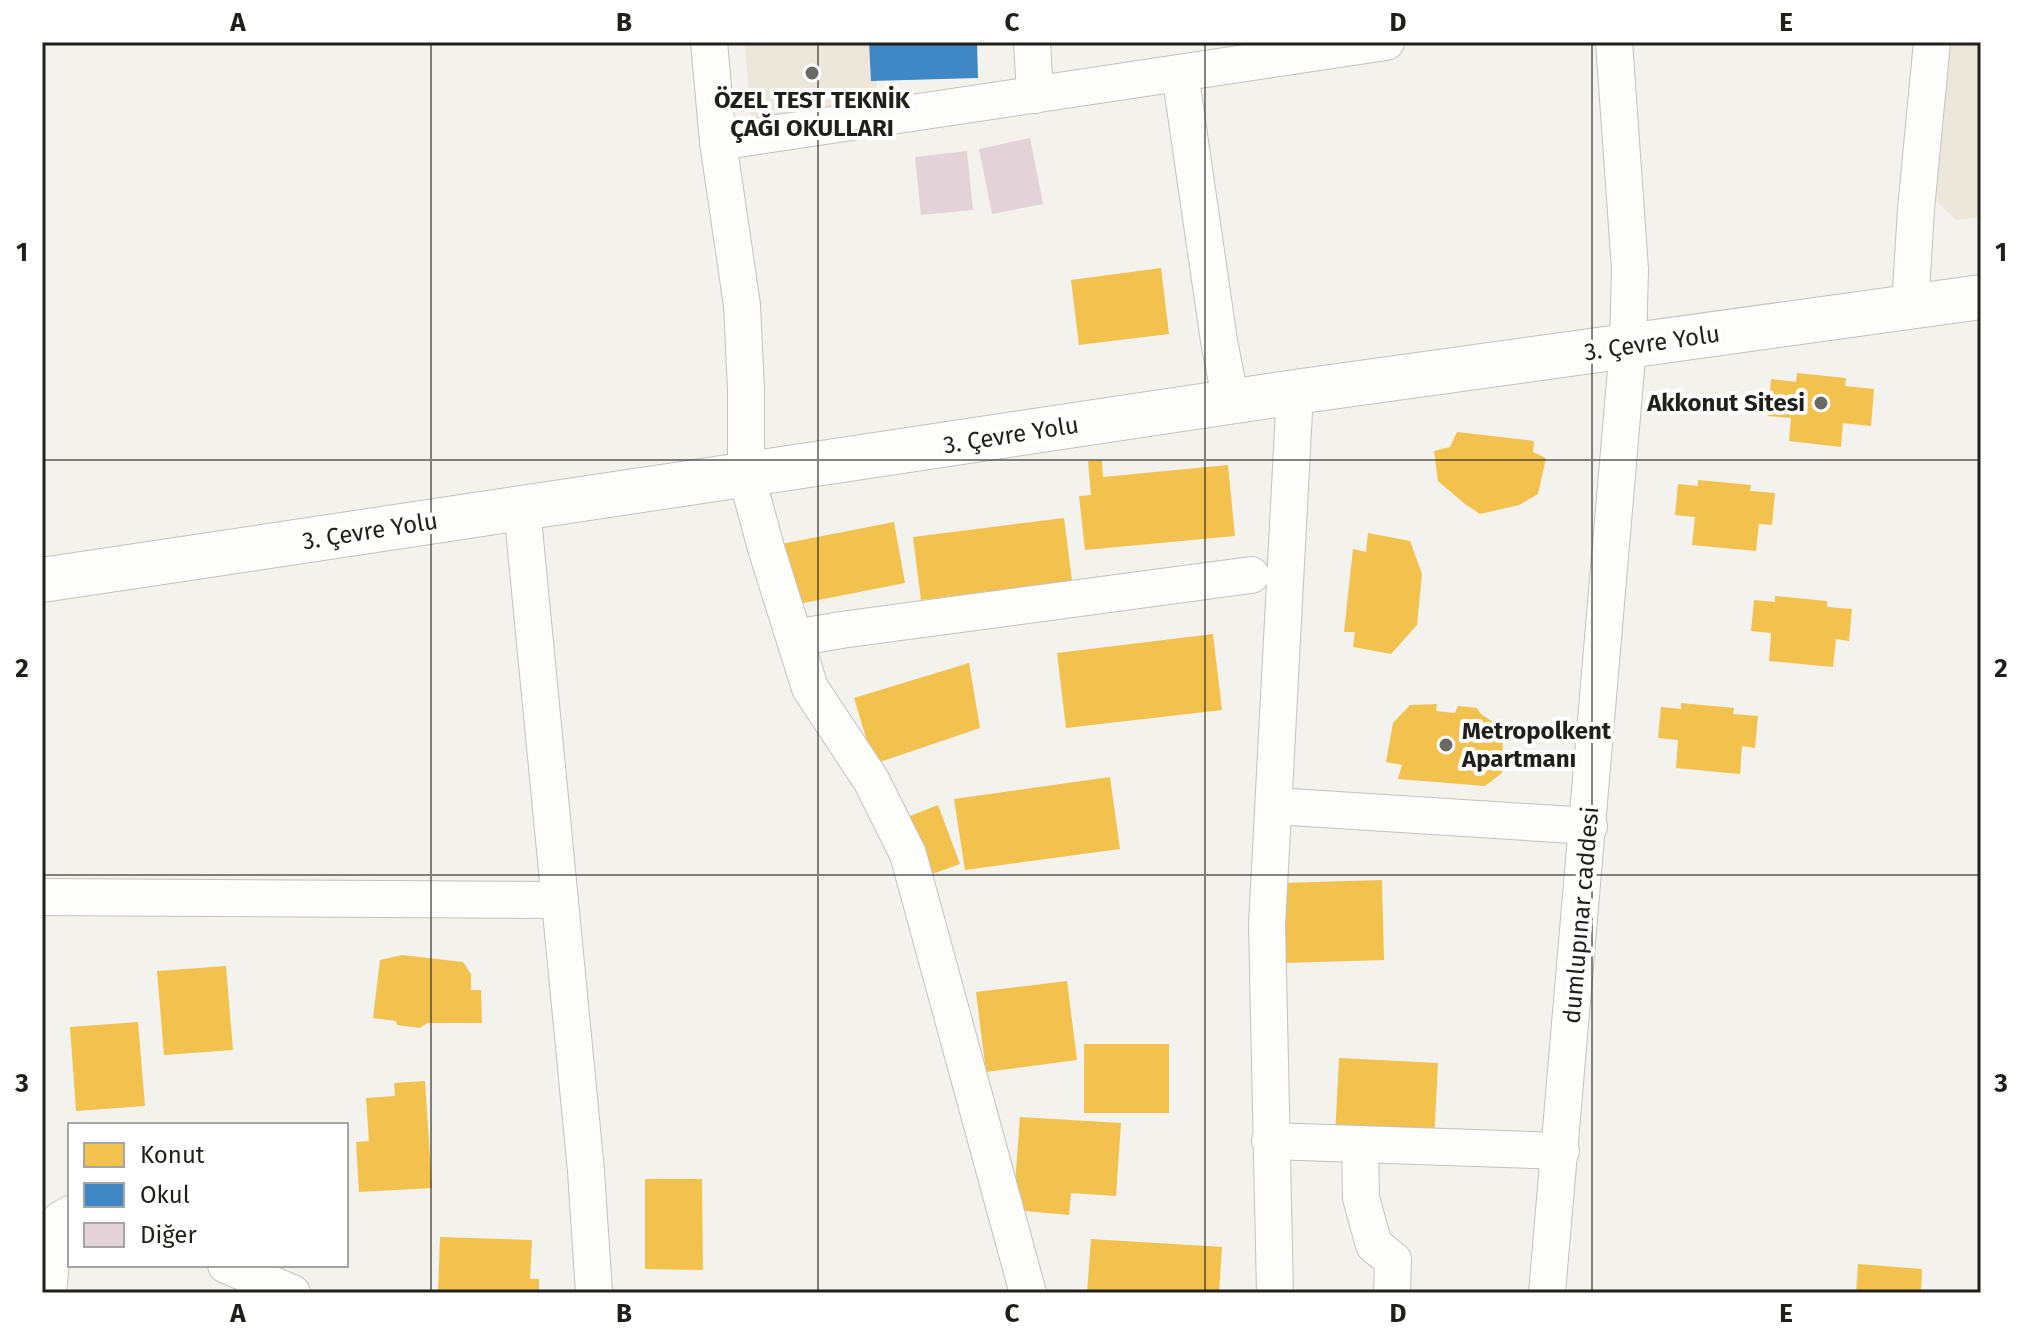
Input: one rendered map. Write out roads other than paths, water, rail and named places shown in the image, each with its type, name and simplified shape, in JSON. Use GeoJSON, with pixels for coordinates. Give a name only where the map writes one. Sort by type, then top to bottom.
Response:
{"type":"FeatureCollection","features":[{"type":"Feature","properties":{"kind":"main road","name":"3. Çevre Yolu"},"geometry":{"type":"LineString","coordinates":[[42,580],[1295,392],[1981,297]]}},
{"type":"Feature","properties":{"kind":"street"},"geometry":{"type":"LineString","coordinates":[[709,42],[718,142],[742,305],[746,474],[810,688],[871,780],[908,854],[1028,1293]]}},
{"type":"Feature","properties":{"kind":"street"},"geometry":{"type":"LineString","coordinates":[[1032,42],[1035,95]]}},
{"type":"Feature","properties":{"kind":"street"},"geometry":{"type":"LineString","coordinates":[[718,142],[1386,42]]}},
{"type":"Feature","properties":{"kind":"street","name":"dumlupınar caddesi"},"geometry":{"type":"LineString","coordinates":[[1547,1293],[1628,346],[1630,269],[1614,42]]}},
{"type":"Feature","properties":{"kind":"street"},"geometry":{"type":"LineString","coordinates":[[1910,307],[1932,42]]}},
{"type":"Feature","properties":{"kind":"street"},"geometry":{"type":"LineString","coordinates":[[1180,73],[1219,341],[1231,402]]}},
{"type":"Feature","properties":{"kind":"street"},"geometry":{"type":"LineString","coordinates":[[1275,1293],[1267,925],[1295,392]]}},
{"type":"Feature","properties":{"kind":"street"},"geometry":{"type":"LineString","coordinates":[[522,508],[586,1171],[594,1293]]}},
{"type":"Feature","properties":{"kind":"street"},"geometry":{"type":"LineString","coordinates":[[796,642],[812,635],[841,630],[1251,575]]}},
{"type":"Feature","properties":{"kind":"street"},"geometry":{"type":"LineString","coordinates":[[1275,806],[1589,826]]}},
{"type":"Feature","properties":{"kind":"street"},"geometry":{"type":"LineString","coordinates":[[42,897],[560,900]]}},
{"type":"Feature","properties":{"kind":"street"},"geometry":{"type":"LineString","coordinates":[[1270,1141],[1561,1151]]}},
{"type":"Feature","properties":{"kind":"street"},"geometry":{"type":"LineString","coordinates":[[1360,1144],[1361,1198],[1374,1245],[1393,1260],[1392,1293]]}},
{"type":"Feature","properties":{"kind":"street"},"geometry":{"type":"LineString","coordinates":[[48,1293],[54,1229],[68,1215]]}},
{"type":"Feature","properties":{"kind":"street"},"geometry":{"type":"LineString","coordinates":[[231,1267],[292,1293]]}},
{"type":"Feature","properties":{"kind":"place","name":"ÖZEL TEST TEKNİK ÇAĞI OKULLARI"},"geometry":{"type":"Point","coordinates":[812,73]}},
{"type":"Feature","properties":{"kind":"place","name":"Akkonut Sitesi"},"geometry":{"type":"Point","coordinates":[1821,403]}},
{"type":"Feature","properties":{"kind":"place","name":"Metropolkent Apartmanı"},"geometry":{"type":"Point","coordinates":[1446,745]}}]}
